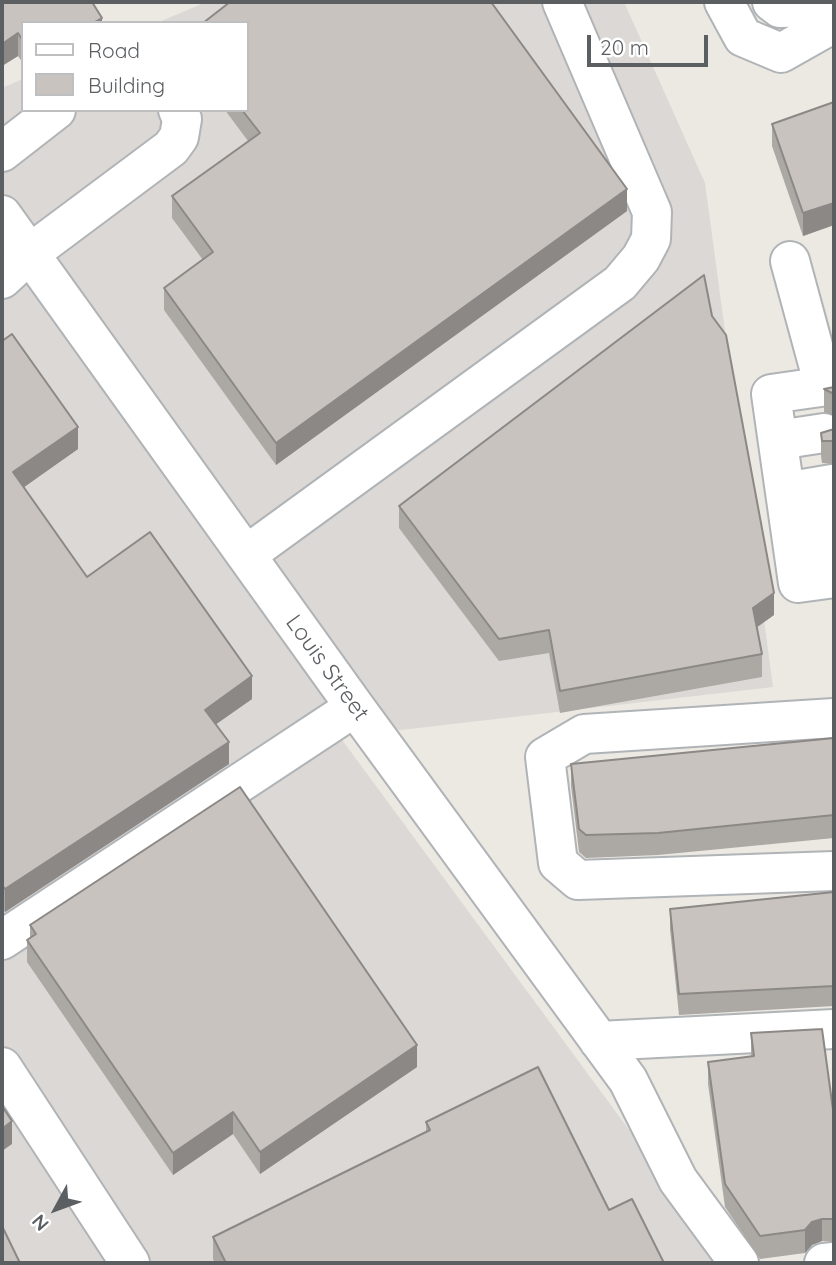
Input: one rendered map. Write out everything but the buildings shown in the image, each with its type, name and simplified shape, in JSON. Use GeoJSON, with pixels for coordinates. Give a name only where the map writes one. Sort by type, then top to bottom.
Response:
{"type":"FeatureCollection","features":[{"type":"Feature","properties":{"kind":"street"},"geometry":{"type":"LineString","coordinates":[[246,555],[621,283],[641,258],[651,239],[652,212],[562,2]]}},
{"type":"Feature","properties":{"kind":"street"},"geometry":{"type":"LineString","coordinates":[[724,2],[743,37],[781,53],[834,23]]}},
{"type":"Feature","properties":{"kind":"street"},"geometry":{"type":"LineString","coordinates":[[772,2],[780,8],[811,7],[819,2]]}},
{"type":"Feature","properties":{"kind":"street"},"geometry":{"type":"LineString","coordinates":[[2,152],[53,112]]}},
{"type":"Feature","properties":{"kind":"street"},"geometry":{"type":"LineString","coordinates":[[2,279],[29,254],[171,148],[179,124]]}},
{"type":"Feature","properties":{"kind":"street","name":"Louis Street"},"geometry":{"type":"LineString","coordinates":[[2,215],[355,708],[628,1080],[678,1180],[739,1263]]}},
{"type":"Feature","properties":{"kind":"street"},"geometry":{"type":"LineString","coordinates":[[790,261],[829,386],[771,394],[798,583],[834,578]]}},
{"type":"Feature","properties":{"kind":"street"},"geometry":{"type":"LineString","coordinates":[[786,493],[830,472]]}},
{"type":"Feature","properties":{"kind":"street"},"geometry":{"type":"LineString","coordinates":[[786,493],[830,472]]}},
{"type":"Feature","properties":{"kind":"street"},"geometry":{"type":"LineString","coordinates":[[786,493],[834,545]]}},
{"type":"Feature","properties":{"kind":"street"},"geometry":{"type":"LineString","coordinates":[[2,940],[355,708]]}},
{"type":"Feature","properties":{"kind":"street"},"geometry":{"type":"LineString","coordinates":[[834,718],[584,734],[545,757],[558,863],[578,880],[834,871]]}},
{"type":"Feature","properties":{"kind":"street"},"geometry":{"type":"LineString","coordinates":[[599,1041],[834,1029]]}},
{"type":"Feature","properties":{"kind":"street"},"geometry":{"type":"LineString","coordinates":[[2,1067],[131,1263]]}},
{"type":"Feature","properties":{"kind":"street"},"geometry":{"type":"LineString","coordinates":[[824,1263],[834,1262]]}},
{"type":"Feature","properties":{"kind":"shaded area"},"geometry":{"type":"Polygon","coordinates":[[[206,2],[624,2],[705,183],[773,687],[340,737],[727,1263],[2,1263],[2,88],[21,80],[21,112],[248,112],[248,21],[162,21],[206,2]]]}}]}
